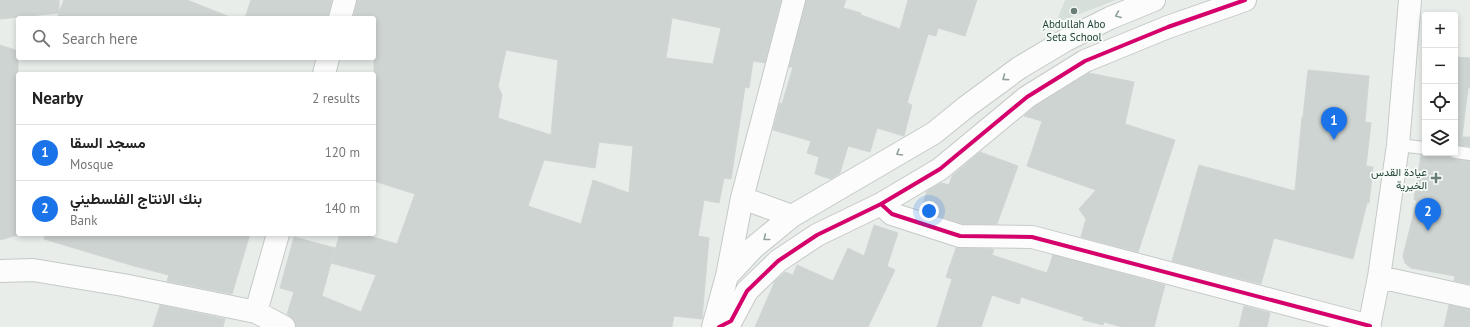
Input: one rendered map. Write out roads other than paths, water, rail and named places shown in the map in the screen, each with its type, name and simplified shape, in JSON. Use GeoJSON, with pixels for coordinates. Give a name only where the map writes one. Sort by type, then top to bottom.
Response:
{"type":"FeatureCollection","features":[{"type":"Feature","properties":{"kind":"street"},"geometry":{"type":"LineString","coordinates":[[341,16],[345,0]]}},
{"type":"Feature","properties":{"kind":"street"},"geometry":{"type":"LineString","coordinates":[[713,327],[727,276],[742,198],[794,0]]}},
{"type":"Feature","properties":{"kind":"street"},"geometry":{"type":"LineString","coordinates":[[727,276],[753,248],[792,216],[934,133],[966,107],[1019,68],[1079,33],[1110,18],[1154,0]]}},
{"type":"Feature","properties":{"kind":"street"},"geometry":{"type":"LineString","coordinates":[[719,327],[731,321],[747,291],[778,261],[817,235],[881,204],[940,169],[1027,97],[1085,61],[1168,27],[1245,0]]}},
{"type":"Feature","properties":{"kind":"street"},"geometry":{"type":"LineString","coordinates":[[881,204],[892,214],[960,236],[1032,236],[1370,326],[1379,277],[1398,145],[1410,0]]}},
{"type":"Feature","properties":{"kind":"street"},"geometry":{"type":"LineString","coordinates":[[324,72],[328,60]]}},
{"type":"Feature","properties":{"kind":"street"},"geometry":{"type":"LineString","coordinates":[[742,198],[792,216]]}},
{"type":"Feature","properties":{"kind":"street"},"geometry":{"type":"LineString","coordinates":[[256,312],[277,236]]}},
{"type":"Feature","properties":{"kind":"street"},"geometry":{"type":"LineString","coordinates":[[0,271],[33,270],[123,285],[256,312],[284,327]]}},
{"type":"Feature","properties":{"kind":"street"},"geometry":{"type":"LineString","coordinates":[[1379,277],[1470,297]]}},
{"type":"Feature","properties":{"kind":"lane"},"geometry":{"type":"LineString","coordinates":[[1398,145],[1422,148]]}},
{"type":"Feature","properties":{"kind":"lane"},"geometry":{"type":"LineString","coordinates":[[1458,152],[1470,154]]}},
{"type":"Feature","properties":{"kind":"place","name":"ِAbdullah Abo Seta School"},"geometry":{"type":"Point","coordinates":[1074,11]}},
{"type":"Feature","properties":{"kind":"place","name":"مسجد السقا"},"geometry":{"type":"Point","coordinates":[1334,140]}},
{"type":"Feature","properties":{"kind":"place","name":"عيادة القدس الخيرية"},"geometry":{"type":"Point","coordinates":[1436,178]}},
{"type":"Feature","properties":{"kind":"place","name":"بنك الانتاج الفلسطيني"},"geometry":{"type":"Point","coordinates":[1428,231]}}]}
